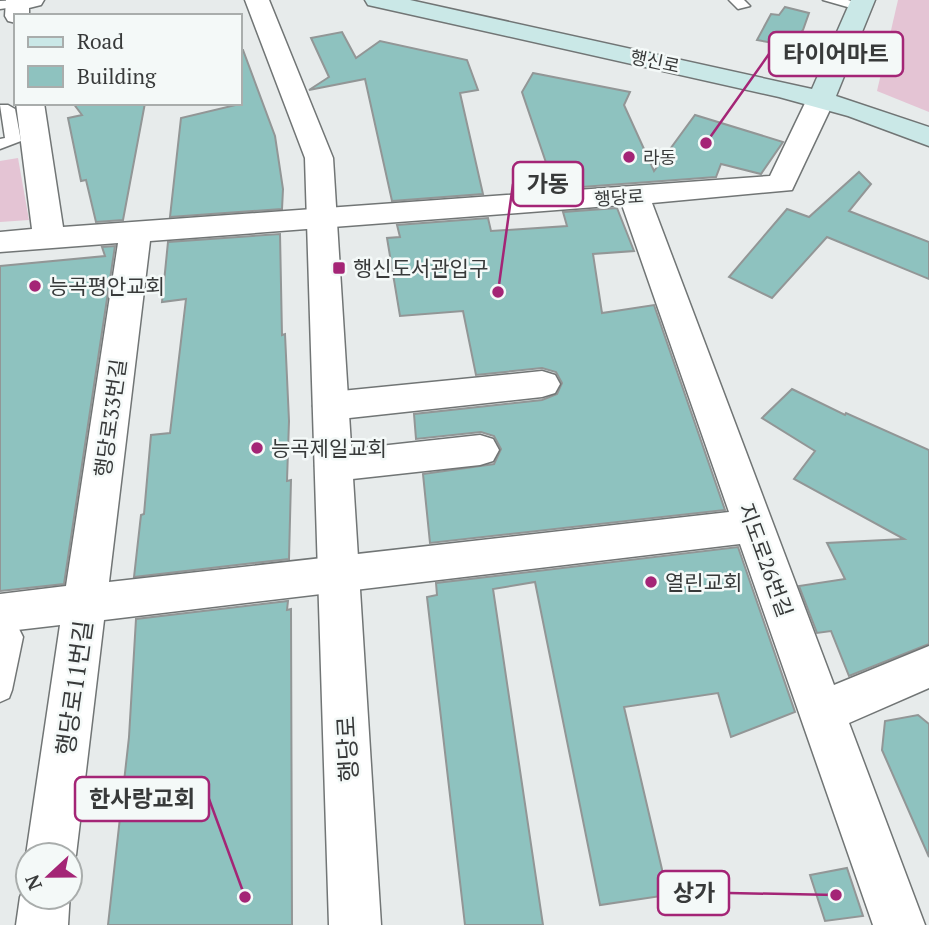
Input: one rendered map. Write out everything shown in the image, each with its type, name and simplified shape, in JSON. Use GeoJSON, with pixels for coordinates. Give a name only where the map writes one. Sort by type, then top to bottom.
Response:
{"type":"FeatureCollection","features":[{"type":"Feature","properties":{"kind":"main road","name":"행신로"},"geometry":{"type":"LineString","coordinates":[[377,0],[821,99],[929,137]]}},
{"type":"Feature","properties":{"kind":"main road"},"geometry":{"type":"LineString","coordinates":[[821,99],[860,3]]}},
{"type":"Feature","properties":{"kind":"street","name":"행당로"},"geometry":{"type":"LineString","coordinates":[[257,0],[319,158],[355,925]]}},
{"type":"Feature","properties":{"kind":"street","name":"행당로"},"geometry":{"type":"LineString","coordinates":[[322,219],[781,184],[821,99]]}},
{"type":"Feature","properties":{"kind":"street"},"geometry":{"type":"LineString","coordinates":[[30,105],[49,239]]}},
{"type":"Feature","properties":{"kind":"street","name":"지도로26번길"},"geometry":{"type":"LineString","coordinates":[[634,195],[899,925]]}},
{"type":"Feature","properties":{"kind":"street"},"geometry":{"type":"LineString","coordinates":[[0,242],[322,219]]}},
{"type":"Feature","properties":{"kind":"street","name":"행당로33번길"},"geometry":{"type":"LineString","coordinates":[[86,604],[135,232]]}},
{"type":"Feature","properties":{"kind":"street"},"geometry":{"type":"LineString","coordinates":[[331,406],[542,384]]}},
{"type":"Feature","properties":{"kind":"street"},"geometry":{"type":"LineString","coordinates":[[334,467],[480,450]]}},
{"type":"Feature","properties":{"kind":"street"},"geometry":{"type":"LineString","coordinates":[[0,612],[754,526]]}},
{"type":"Feature","properties":{"kind":"street","name":"행당로11번길"},"geometry":{"type":"LineString","coordinates":[[53,841],[86,604]]}},
{"type":"Feature","properties":{"kind":"street"},"geometry":{"type":"LineString","coordinates":[[822,712],[929,667]]}},
{"type":"Feature","properties":{"kind":"lane"},"geometry":{"type":"LineString","coordinates":[[830,0],[860,3]]}},
{"type":"Feature","properties":{"kind":"lane"},"geometry":{"type":"LineString","coordinates":[[0,110],[8,109],[13,141],[0,144]]}},
{"type":"Feature","properties":{"kind":"lane"},"geometry":{"type":"LineString","coordinates":[[0,638],[11,637],[0,690]]}},
{"type":"Feature","properties":{"kind":"shaded area"},"geometry":{"type":"Polygon","coordinates":[[[898,0],[929,0],[929,112],[877,91],[898,0]]]}},
{"type":"Feature","properties":{"kind":"shaded area"},"geometry":{"type":"Polygon","coordinates":[[[18,158],[29,220],[0,222],[0,161],[18,158]]]}},
{"type":"Feature","properties":{"kind":"building"},"geometry":{"type":"Polygon","coordinates":[[[785,7],[809,13],[803,30],[790,46],[757,40],[771,14],[779,15],[785,7]]]}},
{"type":"Feature","properties":{"kind":"building"},"geometry":{"type":"Polygon","coordinates":[[[342,32],[356,58],[380,41],[467,60],[478,90],[460,93],[483,194],[392,201],[365,79],[309,90],[329,77],[311,38],[342,32]]]}},
{"type":"Feature","properties":{"kind":"building"},"geometry":{"type":"Polygon","coordinates":[[[243,50],[275,136],[283,189],[282,209],[170,217],[181,118],[242,105],[243,50]]]}},
{"type":"Feature","properties":{"kind":"building"},"geometry":{"type":"Polygon","coordinates":[[[533,73],[630,92],[624,105],[654,171],[695,115],[783,142],[761,174],[721,164],[716,177],[555,189],[522,92],[533,73]]]}},
{"type":"Feature","properties":{"kind":"building"},"geometry":{"type":"Polygon","coordinates":[[[74,105],[145,105],[123,220],[96,222],[86,180],[81,181],[68,118],[82,115],[74,105]]]}},
{"type":"Feature","properties":{"kind":"building"},"geometry":{"type":"Polygon","coordinates":[[[859,172],[871,184],[849,211],[929,242],[929,279],[827,237],[772,298],[729,277],[787,209],[809,217],[859,172]]]}},
{"type":"Feature","properties":{"kind":"building"},"geometry":{"type":"Polygon","coordinates":[[[617,208],[634,251],[593,254],[602,313],[654,305],[725,510],[430,543],[423,474],[494,464],[501,449],[494,436],[481,432],[416,439],[414,414],[542,400],[557,394],[562,383],[556,372],[542,368],[476,375],[463,311],[400,316],[387,238],[400,237],[397,225],[488,218],[491,231],[567,226],[563,212],[617,208]]]}},
{"type":"Feature","properties":{"kind":"building"},"geometry":{"type":"Polygon","coordinates":[[[280,234],[282,335],[285,334],[289,421],[287,481],[291,480],[289,559],[134,577],[141,515],[144,514],[151,435],[170,433],[186,299],[162,302],[168,242],[280,234]]]}},
{"type":"Feature","properties":{"kind":"building"},"geometry":{"type":"Polygon","coordinates":[[[115,246],[64,584],[0,591],[0,266],[105,256],[102,247],[115,246]]]}},
{"type":"Feature","properties":{"kind":"building"},"geometry":{"type":"Polygon","coordinates":[[[792,389],[845,415],[846,413],[929,450],[929,644],[849,676],[831,631],[817,633],[799,586],[845,579],[827,543],[904,539],[794,479],[815,451],[762,418],[792,389]]]}},
{"type":"Feature","properties":{"kind":"building"},"geometry":{"type":"Polygon","coordinates":[[[738,547],[795,712],[731,737],[718,693],[624,707],[668,895],[600,905],[535,582],[493,589],[543,925],[465,925],[427,597],[437,595],[436,583],[738,547]]]}},
{"type":"Feature","properties":{"kind":"building"},"geometry":{"type":"Polygon","coordinates":[[[288,601],[287,610],[291,609],[292,925],[108,925],[129,737],[136,619],[288,601]]]}},
{"type":"Feature","properties":{"kind":"building"},"geometry":{"type":"Polygon","coordinates":[[[918,715],[929,724],[929,857],[882,750],[885,721],[918,715]]]}},
{"type":"Feature","properties":{"kind":"building"},"geometry":{"type":"Polygon","coordinates":[[[847,868],[863,916],[825,921],[810,875],[847,868]]]}},
{"type":"Feature","properties":{"kind":"place","name":"타이어마트"},"geometry":{"type":"Point","coordinates":[706,143]}},
{"type":"Feature","properties":{"kind":"place","name":"라동"},"geometry":{"type":"Point","coordinates":[629,157]}},
{"type":"Feature","properties":{"kind":"place","name":"행신도서관입구"},"geometry":{"type":"Point","coordinates":[339,268]}},
{"type":"Feature","properties":{"kind":"place","name":"능곡평안교회"},"geometry":{"type":"Point","coordinates":[35,286]}},
{"type":"Feature","properties":{"kind":"place","name":"가동"},"geometry":{"type":"Point","coordinates":[498,292]}},
{"type":"Feature","properties":{"kind":"place","name":"능곡제일교회"},"geometry":{"type":"Point","coordinates":[257,448]}},
{"type":"Feature","properties":{"kind":"place","name":"열린교회"},"geometry":{"type":"Point","coordinates":[651,582]}},
{"type":"Feature","properties":{"kind":"place","name":"상가"},"geometry":{"type":"Point","coordinates":[836,895]}},
{"type":"Feature","properties":{"kind":"place","name":"한사랑교회"},"geometry":{"type":"Point","coordinates":[245,897]}}]}
